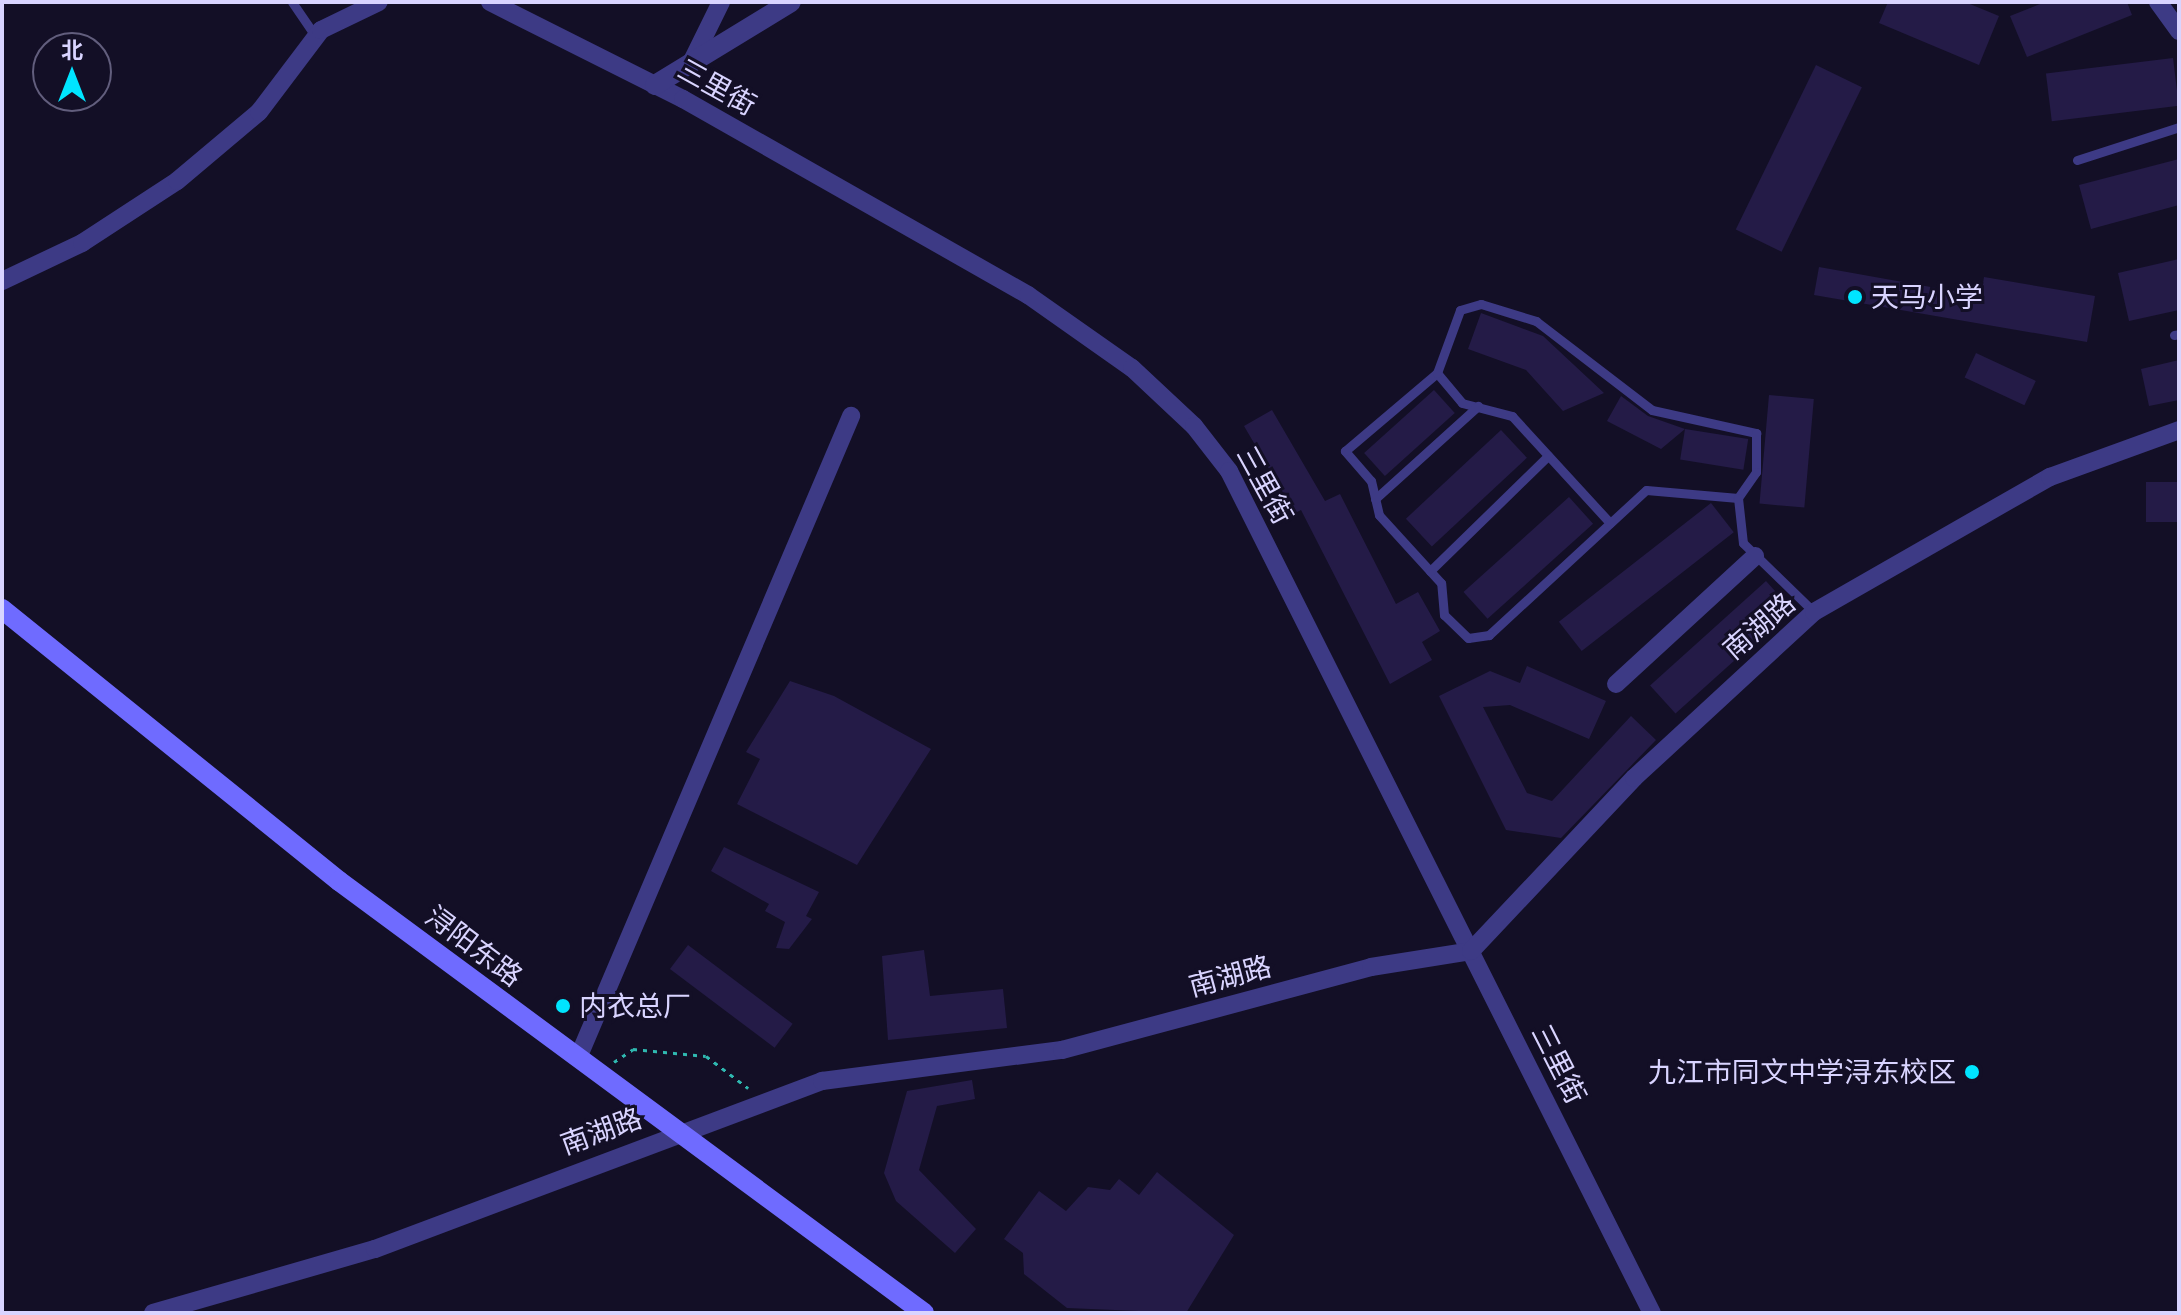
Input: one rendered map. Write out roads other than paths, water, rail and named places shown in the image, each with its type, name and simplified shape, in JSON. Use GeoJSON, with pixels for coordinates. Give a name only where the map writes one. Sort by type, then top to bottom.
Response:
{"type":"FeatureCollection","features":[{"type":"Feature","properties":{"kind":"main road","name":"浔阳东路"},"geometry":{"type":"LineString","coordinates":[[2,609],[339,881],[924,1313]]}},
{"type":"Feature","properties":{"kind":"street"},"geometry":{"type":"LineString","coordinates":[[6,278],[82,243],[177,181],[259,112],[316,37],[379,2]]}},
{"type":"Feature","properties":{"kind":"street","name":"三里街"},"geometry":{"type":"LineString","coordinates":[[490,2],[655,85],[1028,295],[1132,368],[1194,426],[1229,471],[1652,1313]]}},
{"type":"Feature","properties":{"kind":"street"},"geometry":{"type":"LineString","coordinates":[[691,63],[721,2]]}},
{"type":"Feature","properties":{"kind":"street"},"geometry":{"type":"LineString","coordinates":[[655,85],[791,2]]}},
{"type":"Feature","properties":{"kind":"street"},"geometry":{"type":"LineString","coordinates":[[2158,2],[2179,31]]}},
{"type":"Feature","properties":{"kind":"street"},"geometry":{"type":"LineString","coordinates":[[578,1058],[851,416]]}},
{"type":"Feature","properties":{"kind":"street","name":"南湖路"},"geometry":{"type":"LineString","coordinates":[[153,1313],[375,1249],[494,1199],[822,1081],[1062,1050],[1371,967],[1471,951],[1634,778],[1814,612],[2050,477],[2179,430]]}},
{"type":"Feature","properties":{"kind":"street"},"geometry":{"type":"LineString","coordinates":[[1616,684],[1755,556]]}},
{"type":"Feature","properties":{"kind":"lane"},"geometry":{"type":"LineString","coordinates":[[292,2],[316,37]]}},
{"type":"Feature","properties":{"kind":"lane"},"geometry":{"type":"LineString","coordinates":[[2077,160],[2179,127]]}},
{"type":"Feature","properties":{"kind":"lane"},"geometry":{"type":"LineString","coordinates":[[1738,498],[1646,490],[1489,635],[1468,638],[1444,615],[1441,583],[1379,515],[1371,481],[1345,451],[1437,373],[1460,310],[1481,304],[1536,321],[1652,410],[1756,433],[1756,472],[1738,498],[1743,543],[1814,612]]}},
{"type":"Feature","properties":{"kind":"lane"},"geometry":{"type":"LineString","coordinates":[[1437,373],[1462,403],[1512,416],[1610,523]]}},
{"type":"Feature","properties":{"kind":"lane"},"geometry":{"type":"LineString","coordinates":[[1375,499],[1478,406]]}},
{"type":"Feature","properties":{"kind":"lane"},"geometry":{"type":"LineString","coordinates":[[1430,571],[1548,456]]}},
{"type":"Feature","properties":{"kind":"place","name":"天马小学"},"geometry":{"type":"Point","coordinates":[1855,297]}},
{"type":"Feature","properties":{"kind":"place","name":"内衣总厂"},"geometry":{"type":"Point","coordinates":[563,1006]}},
{"type":"Feature","properties":{"kind":"place","name":"九江市同文中学浔东校区"},"geometry":{"type":"Point","coordinates":[1972,1072]}}]}
